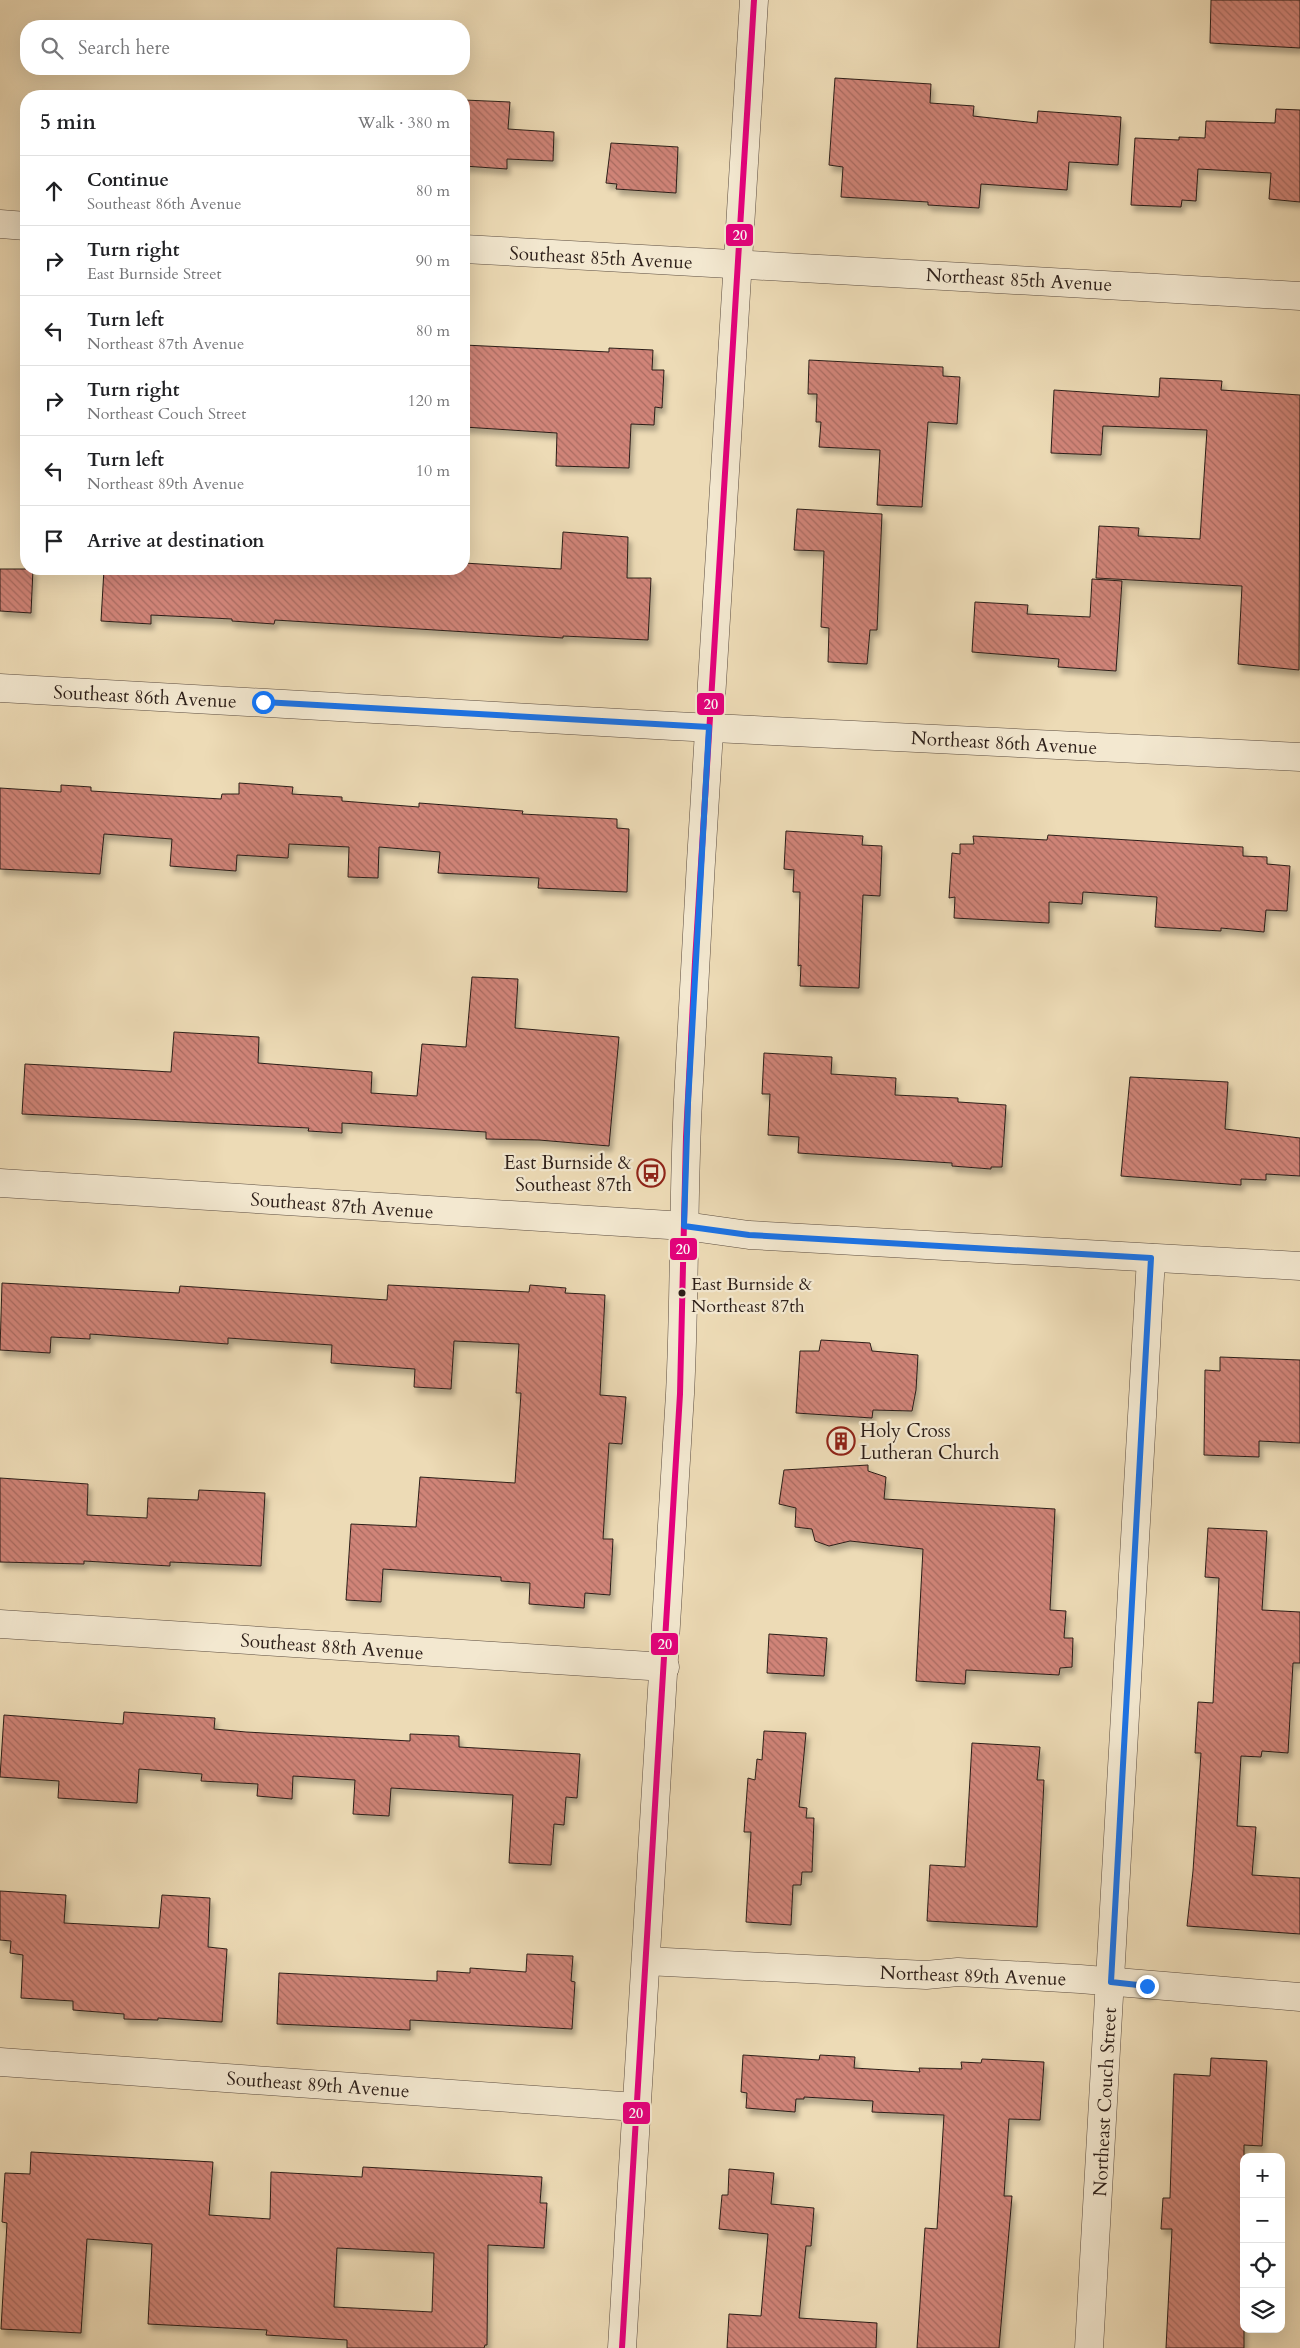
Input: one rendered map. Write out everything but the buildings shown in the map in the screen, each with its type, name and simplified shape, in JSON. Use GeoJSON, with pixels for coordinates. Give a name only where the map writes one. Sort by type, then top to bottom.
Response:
{"type":"FeatureCollection","features":[{"type":"Feature","properties":{"kind":"street"},"geometry":{"type":"LineString","coordinates":[[622,2348],[665,1667],[684,1309],[684,1226],[688,1103],[754,0]]}},
{"type":"Feature","properties":{"kind":"street"},"geometry":{"type":"LineString","coordinates":[[0,224],[20,226]]}},
{"type":"Feature","properties":{"kind":"street","name":"Southeast 85th Avenue"},"geometry":{"type":"LineString","coordinates":[[470,249],[738,264]]}},
{"type":"Feature","properties":{"kind":"street","name":"Northeast 85th Avenue"},"geometry":{"type":"LineString","coordinates":[[738,264],[1300,296]]}},
{"type":"Feature","properties":{"kind":"street","name":"Southeast 86th Avenue"},"geometry":{"type":"LineString","coordinates":[[0,688],[709,727]]}},
{"type":"Feature","properties":{"kind":"street","name":"Northeast 86th Avenue"},"geometry":{"type":"LineString","coordinates":[[709,727],[1300,757]]}},
{"type":"Feature","properties":{"kind":"street","name":"Southeast 87th Avenue"},"geometry":{"type":"LineString","coordinates":[[0,1183],[684,1226],[749,1235],[1300,1266]]}},
{"type":"Feature","properties":{"kind":"street","name":"Northeast Couch Street"},"geometry":{"type":"LineString","coordinates":[[1089,2348],[1151,1258]]}},
{"type":"Feature","properties":{"kind":"street","name":"Southeast 88th Avenue"},"geometry":{"type":"LineString","coordinates":[[0,1624],[665,1667]]}},
{"type":"Feature","properties":{"kind":"street","name":"Northeast 89th Avenue"},"geometry":{"type":"LineString","coordinates":[[646,1961],[926,1975],[958,1972],[1300,1997]]}},
{"type":"Feature","properties":{"kind":"street","name":"Southeast 89th Avenue"},"geometry":{"type":"LineString","coordinates":[[0,2062],[636,2107]]}},
{"type":"Feature","properties":{"kind":"transit line","name":"20"},"geometry":{"type":"LineString","coordinates":[[622,2348],[680,1394],[686,1137],[695,962],[754,0]]}},
{"type":"Feature","properties":{"kind":"place","name":"East Burnside & Southeast 87th"},"geometry":{"type":"Point","coordinates":[651,1173]}},
{"type":"Feature","properties":{"kind":"place","name":"East Burnside & Northeast 87th"},"geometry":{"type":"Point","coordinates":[682,1293]}},
{"type":"Feature","properties":{"kind":"place","name":"Holy Cross Lutheran Church"},"geometry":{"type":"Point","coordinates":[841,1441]}},
{"type":"Feature","properties":{"kind":"route"},"geometry":{"type":"LineString","coordinates":[[263,702],[709,727],[688,1103],[684,1226],[749,1235],[1151,1258],[1111,1982],[1147,1986]]}}]}
